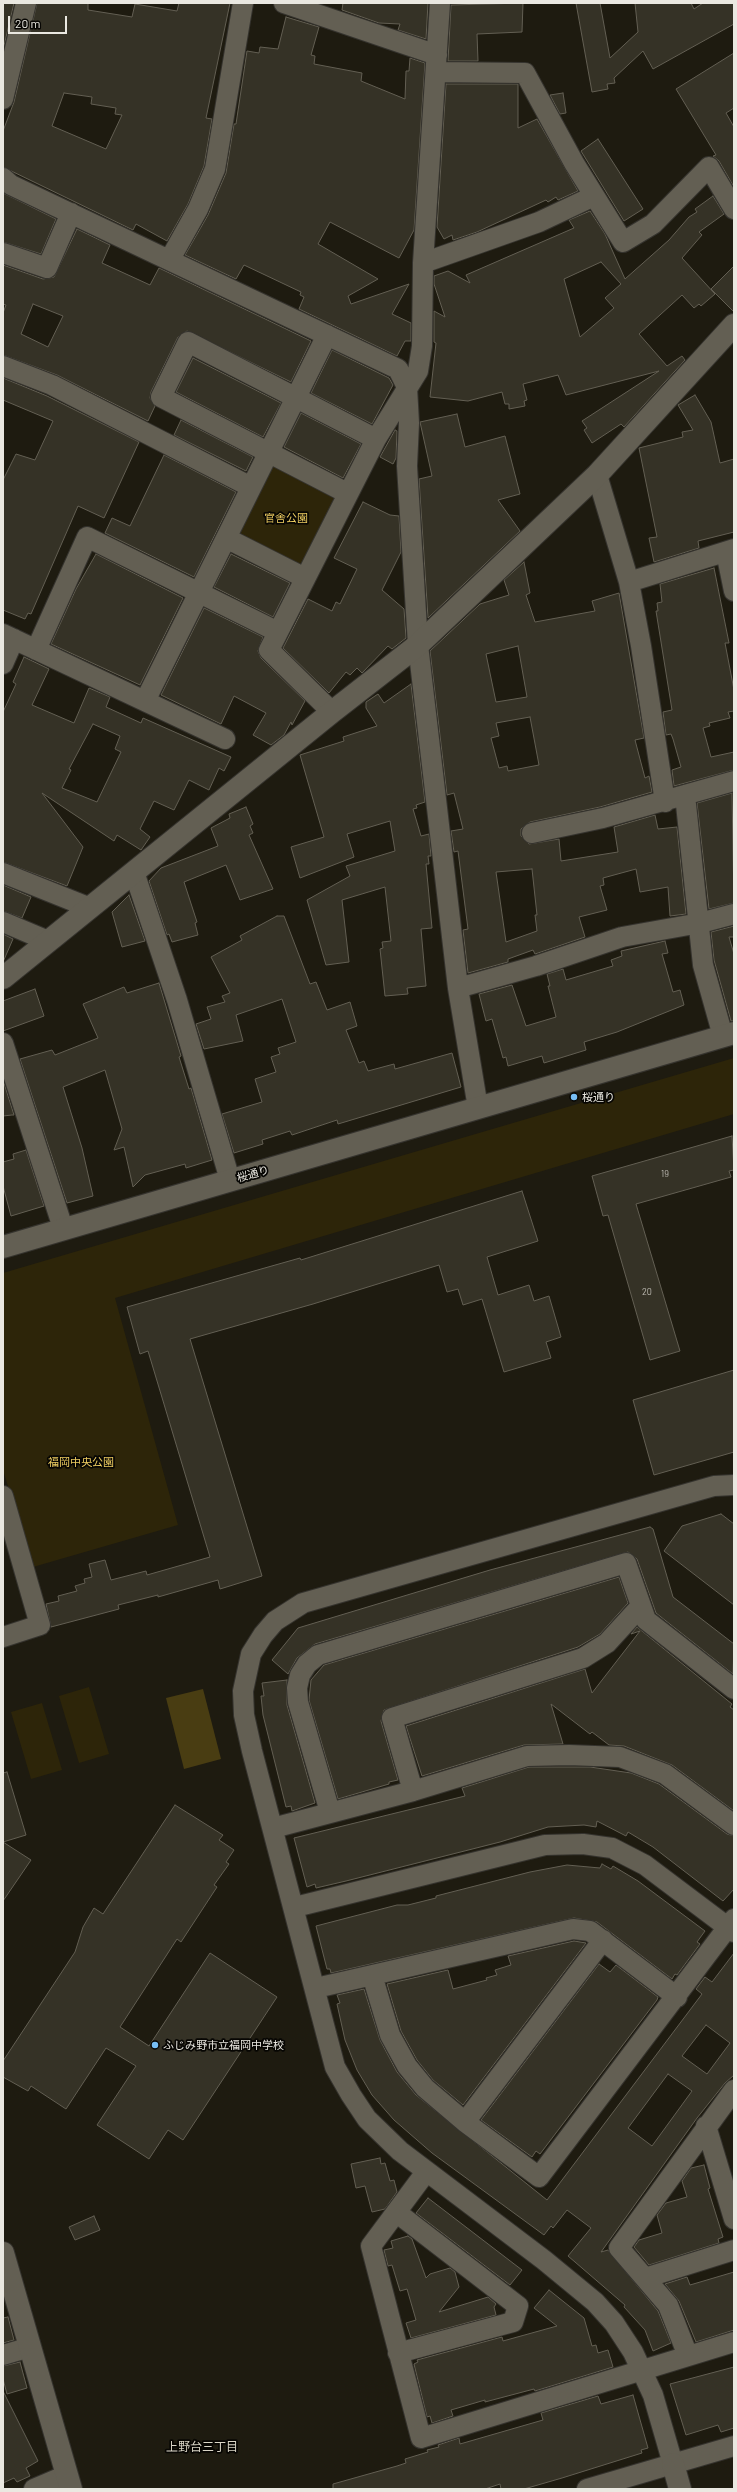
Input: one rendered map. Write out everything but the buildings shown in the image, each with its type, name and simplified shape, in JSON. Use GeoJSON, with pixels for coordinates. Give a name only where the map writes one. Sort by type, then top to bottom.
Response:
{"type":"FeatureCollection","features":[{"type":"Feature","properties":{"kind":"street"},"geometry":{"type":"LineString","coordinates":[[3,99],[26,3]]}},
{"type":"Feature","properties":{"kind":"street"},"geometry":{"type":"LineString","coordinates":[[170,259],[198,210],[215,169],[244,3]]}},
{"type":"Feature","properties":{"kind":"street"},"geometry":{"type":"LineString","coordinates":[[284,3],[436,64],[525,74],[594,196],[623,242],[653,224],[709,167],[734,209]]}},
{"type":"Feature","properties":{"kind":"street"},"geometry":{"type":"LineString","coordinates":[[332,712],[269,650],[376,438],[418,371],[422,346],[423,264],[440,3]]}},
{"type":"Feature","properties":{"kind":"street"},"geometry":{"type":"LineString","coordinates":[[3,178],[11,185],[170,259],[398,369],[407,387],[408,503],[418,645],[458,988],[478,1108]]}},
{"type":"Feature","properties":{"kind":"street"},"geometry":{"type":"LineString","coordinates":[[423,264],[539,222],[594,196]]}},
{"type":"Feature","properties":{"kind":"street"},"geometry":{"type":"LineString","coordinates":[[3,253],[47,268],[71,213]]}},
{"type":"Feature","properties":{"kind":"street"},"geometry":{"type":"LineString","coordinates":[[3,978],[332,712],[418,645],[597,475],[734,326]]}},
{"type":"Feature","properties":{"kind":"street"},"geometry":{"type":"LineString","coordinates":[[145,701],[327,335]]}},
{"type":"Feature","properties":{"kind":"street"},"geometry":{"type":"LineString","coordinates":[[347,493],[161,397],[188,342],[376,438]]}},
{"type":"Feature","properties":{"kind":"street"},"geometry":{"type":"LineString","coordinates":[[3,366],[52,385],[251,487]]}},
{"type":"Feature","properties":{"kind":"street"},"geometry":{"type":"LineString","coordinates":[[597,475],[629,582],[642,646],[665,802]]}},
{"type":"Feature","properties":{"kind":"street"},"geometry":{"type":"LineString","coordinates":[[36,650],[87,537],[198,594],[278,632]]}},
{"type":"Feature","properties":{"kind":"street"},"geometry":{"type":"LineString","coordinates":[[226,538],[305,578]]}},
{"type":"Feature","properties":{"kind":"street"},"geometry":{"type":"LineString","coordinates":[[629,582],[730,550],[734,591]]}},
{"type":"Feature","properties":{"kind":"street"},"geometry":{"type":"LineString","coordinates":[[3,664],[8,637],[225,739]]}},
{"type":"Feature","properties":{"kind":"street"},"geometry":{"type":"LineString","coordinates":[[532,834],[573,826],[665,802],[734,781]]}},
{"type":"Feature","properties":{"kind":"street"},"geometry":{"type":"LineString","coordinates":[[685,795],[700,923],[703,965],[729,1035]]}},
{"type":"Feature","properties":{"kind":"street"},"geometry":{"type":"LineString","coordinates":[[134,872],[178,1000],[230,1180]]}},
{"type":"Feature","properties":{"kind":"street"},"geometry":{"type":"LineString","coordinates":[[3,873],[88,908]]}},
{"type":"Feature","properties":{"kind":"street"},"geometry":{"type":"LineString","coordinates":[[458,988],[536,966],[622,937],[700,923],[734,914]]}},
{"type":"Feature","properties":{"kind":"street"},"geometry":{"type":"LineString","coordinates":[[3,922],[48,941]]}},
{"type":"Feature","properties":{"kind":"street","name":"桜通り"},"geometry":{"type":"LineString","coordinates":[[3,1247],[63,1228],[729,1035]]}},
{"type":"Feature","properties":{"kind":"street"},"geometry":{"type":"LineString","coordinates":[[3,1043],[63,1228]]}},
{"type":"Feature","properties":{"kind":"street"},"geometry":{"type":"LineString","coordinates":[[680,2489],[653,2395],[642,2372],[614,2323],[595,2302],[544,2260],[426,2172],[372,2124],[351,2095],[336,2067],[244,1715],[243,1691],[251,1654],[263,1635],[285,1614],[303,1603],[714,1486],[734,1485]]}},
{"type":"Feature","properties":{"kind":"street"},"geometry":{"type":"LineString","coordinates":[[3,1496],[40,1625],[3,1637]]}},
{"type":"Feature","properties":{"kind":"street"},"geometry":{"type":"LineString","coordinates":[[330,1812],[298,1702],[297,1688],[300,1675],[307,1664],[318,1655],[626,1562],[640,1607],[646,1620],[734,1689]]}},
{"type":"Feature","properties":{"kind":"street"},"geometry":{"type":"LineString","coordinates":[[413,1791],[392,1718],[583,1658],[607,1643],[640,1607]]}},
{"type":"Feature","properties":{"kind":"street"},"geometry":{"type":"LineString","coordinates":[[273,1828],[413,1791],[527,1756],[569,1755],[620,1757],[665,1774],[734,1825]]}},
{"type":"Feature","properties":{"kind":"street"},"geometry":{"type":"LineString","coordinates":[[295,1907],[545,1845],[583,1844],[612,1848],[645,1865],[732,1926],[539,2177],[466,2122],[425,2088],[407,2066],[390,2035],[372,1975]]}},
{"type":"Feature","properties":{"kind":"street"},"geometry":{"type":"LineString","coordinates":[[316,1988],[573,1929],[590,1931],[677,1997]]}},
{"type":"Feature","properties":{"kind":"street"},"geometry":{"type":"LineString","coordinates":[[466,2122],[603,1940]]}},
{"type":"Feature","properties":{"kind":"street"},"geometry":{"type":"LineString","coordinates":[[688,2356],[668,2305],[619,2248],[706,2126],[734,2090]]}},
{"type":"Feature","properties":{"kind":"street"},"geometry":{"type":"LineString","coordinates":[[706,2126],[734,2219]]}},
{"type":"Feature","properties":{"kind":"street"},"geometry":{"type":"LineString","coordinates":[[426,2172],[370,2246],[420,2438],[642,2372],[734,2342]]}},
{"type":"Feature","properties":{"kind":"street"},"geometry":{"type":"LineString","coordinates":[[396,2212],[518,2306],[513,2322],[398,2353]]}},
{"type":"Feature","properties":{"kind":"street"},"geometry":{"type":"LineString","coordinates":[[645,2278],[734,2250]]}},
{"type":"Feature","properties":{"kind":"street"},"geometry":{"type":"LineString","coordinates":[[3,2253],[69,2482],[34,2489]]}},
{"type":"Feature","properties":{"kind":"street"},"geometry":{"type":"LineString","coordinates":[[3,2355],[30,2348]]}},
{"type":"Feature","properties":{"kind":"street"},"geometry":{"type":"LineString","coordinates":[[587,2489],[734,2446]]}},
{"type":"Feature","properties":{"kind":"green space","name":"官舎公園"},"geometry":{"type":"Polygon","coordinates":[[[277,465],[333,494],[335,502],[301,569],[237,534],[270,468],[277,465]]]}},
{"type":"Feature","properties":{"kind":"green space","name":"福岡中央公園"},"geometry":{"type":"Polygon","coordinates":[[[734,1058],[734,1114],[115,1298],[178,1525],[33,1567],[3,1470],[3,1273],[734,1058]]]}},
{"type":"Feature","properties":{"kind":"green space"},"geometry":{"type":"Polygon","coordinates":[[[89,1687],[109,1754],[79,1763],[59,1696],[89,1687]]]}},
{"type":"Feature","properties":{"kind":"green space"},"geometry":{"type":"Polygon","coordinates":[[[42,1703],[62,1770],[31,1779],[11,1712],[42,1703]]]}},
{"type":"Feature","properties":{"kind":"shaded area"},"geometry":{"type":"Polygon","coordinates":[[[203,1689],[221,1759],[184,1769],[166,1698],[203,1689]]]}},
{"type":"Feature","properties":{"kind":"place","name":"桜通り"},"geometry":{"type":"Point","coordinates":[574,1097]}},
{"type":"Feature","properties":{"kind":"place","name":"ふじみ野市立福岡中学校"},"geometry":{"type":"Point","coordinates":[155,2045]}},
{"type":"Feature","properties":{"kind":"district","name":"上野台三丁目"},"geometry":{"type":"Point","coordinates":[202,2447]}}]}
